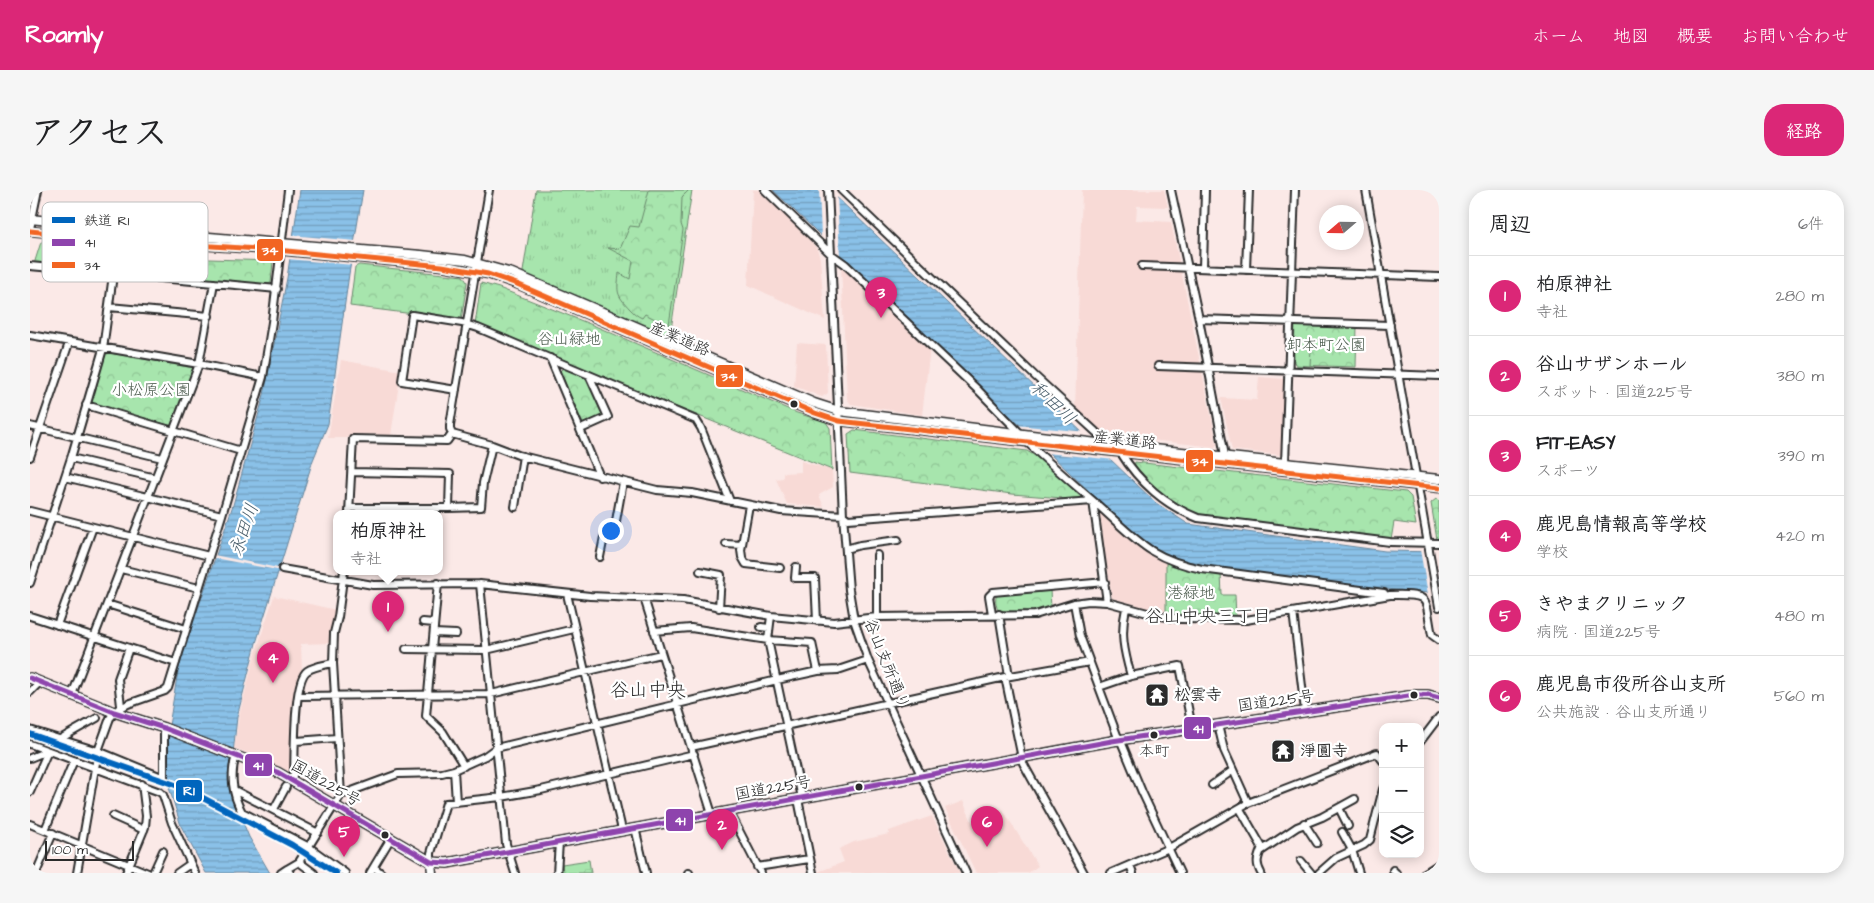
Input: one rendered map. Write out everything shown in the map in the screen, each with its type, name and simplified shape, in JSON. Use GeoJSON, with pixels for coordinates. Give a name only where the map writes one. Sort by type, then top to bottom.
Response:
{"type":"FeatureCollection","features":[{"type":"Feature","properties":{"kind":"highway","name":"国道225号"},"geometry":{"type":"LineString","coordinates":[[30,678],[114,712],[166,729],[260,765],[288,784],[335,805],[431,862],[447,863],[1120,739],[1416,695],[1428,695],[1439,698]]}},
{"type":"Feature","properties":{"kind":"main road","name":"産業道路"},"geometry":{"type":"LineString","coordinates":[[208,239],[355,257],[476,267],[839,421],[1032,444],[1109,447],[1121,453],[1226,461],[1285,463],[1439,479]]}},
{"type":"Feature","properties":{"kind":"main road","name":"産業道路"},"geometry":{"type":"LineString","coordinates":[[208,244],[356,248],[421,255],[512,273],[814,403],[838,411],[1439,488]]}},
{"type":"Feature","properties":{"kind":"main road"},"geometry":{"type":"LineString","coordinates":[[431,862],[432,873]]}},
{"type":"Feature","properties":{"kind":"street"},"geometry":{"type":"LineString","coordinates":[[30,230],[38,190]]}},
{"type":"Feature","properties":{"kind":"street"},"geometry":{"type":"LineString","coordinates":[[114,712],[128,704],[165,691],[168,688],[242,451],[263,377],[284,247],[288,190]]}},
{"type":"Feature","properties":{"kind":"street"},"geometry":{"type":"LineString","coordinates":[[489,190],[450,429],[452,434],[600,477],[657,490],[692,493],[796,513],[844,515],[848,519],[1093,501]]}},
{"type":"Feature","properties":{"kind":"street"},"geometry":{"type":"LineString","coordinates":[[766,190],[831,254],[852,271],[1023,434]]}},
{"type":"Feature","properties":{"kind":"street","name":"谷山支所通り"},"geometry":{"type":"LineString","coordinates":[[828,190],[846,549],[854,620],[868,660],[887,703],[966,873]]}},
{"type":"Feature","properties":{"kind":"street"},"geometry":{"type":"LineString","coordinates":[[841,190],[1109,447]]}},
{"type":"Feature","properties":{"kind":"street"},"geometry":{"type":"LineString","coordinates":[[1171,190],[1199,319],[1226,461]]}},
{"type":"Feature","properties":{"kind":"street"},"geometry":{"type":"LineString","coordinates":[[1203,268],[1205,190]]}},
{"type":"Feature","properties":{"kind":"street"},"geometry":{"type":"LineString","coordinates":[[1246,270],[1249,190]]}},
{"type":"Feature","properties":{"kind":"street"},"geometry":{"type":"LineString","coordinates":[[1285,463],[1295,190]]}},
{"type":"Feature","properties":{"kind":"street"},"geometry":{"type":"LineString","coordinates":[[1366,190],[1439,607]]}},
{"type":"Feature","properties":{"kind":"street"},"geometry":{"type":"LineString","coordinates":[[1142,266],[1439,277]]}},
{"type":"Feature","properties":{"kind":"street"},"geometry":{"type":"LineString","coordinates":[[30,583],[72,458],[103,349],[113,282]]}},
{"type":"Feature","properties":{"kind":"street"},"geometry":{"type":"LineString","coordinates":[[202,282],[277,288]]}},
{"type":"Feature","properties":{"kind":"street"},"geometry":{"type":"LineString","coordinates":[[72,695],[199,364],[214,283]]}},
{"type":"Feature","properties":{"kind":"street"},"geometry":{"type":"LineString","coordinates":[[109,307],[208,316]]}},
{"type":"Feature","properties":{"kind":"street"},"geometry":{"type":"LineString","coordinates":[[456,390],[402,381],[412,315],[467,325],[550,358],[698,422],[730,501]]}},
{"type":"Feature","properties":{"kind":"street"},"geometry":{"type":"LineString","coordinates":[[1199,319],[1390,325]]}},
{"type":"Feature","properties":{"kind":"street"},"geometry":{"type":"LineString","coordinates":[[30,335],[263,377]]}},
{"type":"Feature","properties":{"kind":"street"},"geometry":{"type":"LineString","coordinates":[[30,457],[69,343]]}},
{"type":"Feature","properties":{"kind":"street"},"geometry":{"type":"LineString","coordinates":[[550,358],[600,477]]}},
{"type":"Feature","properties":{"kind":"street"},"geometry":{"type":"LineString","coordinates":[[1158,366],[1439,376]]}},
{"type":"Feature","properties":{"kind":"street"},"geometry":{"type":"LineString","coordinates":[[581,429],[608,417],[589,375]]}},
{"type":"Feature","properties":{"kind":"street"},"geometry":{"type":"LineString","coordinates":[[86,405],[242,451]]}},
{"type":"Feature","properties":{"kind":"street"},"geometry":{"type":"LineString","coordinates":[[30,426],[77,439],[162,458]]}},
{"type":"Feature","properties":{"kind":"street"},"geometry":{"type":"LineString","coordinates":[[350,510],[353,439],[447,441],[452,434]]}},
{"type":"Feature","properties":{"kind":"street"},"geometry":{"type":"LineString","coordinates":[[1032,444],[1139,543],[1156,554],[1178,563],[1202,569],[1390,594],[1417,595],[1424,600],[1428,610],[1432,635],[1439,640]]}},
{"type":"Feature","properties":{"kind":"street"},"geometry":{"type":"LineString","coordinates":[[440,510],[481,507],[483,483],[492,445]]}},
{"type":"Feature","properties":{"kind":"street"},"geometry":{"type":"LineString","coordinates":[[1121,453],[1128,465],[1162,499],[1182,512],[1198,518],[1428,546],[1439,543]]}},
{"type":"Feature","properties":{"kind":"street"},"geometry":{"type":"LineString","coordinates":[[515,507],[524,456]]}},
{"type":"Feature","properties":{"kind":"street"},"geometry":{"type":"LineString","coordinates":[[72,458],[156,478]]}},
{"type":"Feature","properties":{"kind":"street"},"geometry":{"type":"LineString","coordinates":[[352,472],[450,474],[449,508]]}},
{"type":"Feature","properties":{"kind":"street"},"geometry":{"type":"LineString","coordinates":[[65,477],[222,515]]}},
{"type":"Feature","properties":{"kind":"street"},"geometry":{"type":"LineString","coordinates":[[600,557],[604,537],[614,532],[623,482]]}},
{"type":"Feature","properties":{"kind":"street"},"geometry":{"type":"LineString","coordinates":[[1093,501],[1105,582],[1106,602]]}},
{"type":"Feature","properties":{"kind":"street"},"geometry":{"type":"LineString","coordinates":[[749,505],[742,545],[742,557],[746,564],[780,568]]}},
{"type":"Feature","properties":{"kind":"street"},"geometry":{"type":"LineString","coordinates":[[30,511],[209,556]]}},
{"type":"Feature","properties":{"kind":"street"},"geometry":{"type":"LineString","coordinates":[[57,625],[93,527]]}},
{"type":"Feature","properties":{"kind":"street"},"geometry":{"type":"LineString","coordinates":[[846,549],[860,544],[898,540]]}},
{"type":"Feature","properties":{"kind":"street"},"geometry":{"type":"LineString","coordinates":[[726,544],[742,545]]}},
{"type":"Feature","properties":{"kind":"street"},"geometry":{"type":"LineString","coordinates":[[877,556],[877,617]]}},
{"type":"Feature","properties":{"kind":"street"},"geometry":{"type":"LineString","coordinates":[[796,567],[795,578],[815,578],[816,621]]}},
{"type":"Feature","properties":{"kind":"street"},"geometry":{"type":"LineString","coordinates":[[282,569],[382,585],[480,584],[567,594],[683,600],[771,616],[844,622],[877,617],[1035,614],[1082,601],[1106,602],[1165,617],[1190,620],[1246,620],[1390,594]]}},
{"type":"Feature","properties":{"kind":"street"},"geometry":{"type":"LineString","coordinates":[[121,570],[199,588]]}},
{"type":"Feature","properties":{"kind":"street"},"geometry":{"type":"LineString","coordinates":[[700,571],[721,575],[719,608]]}},
{"type":"Feature","properties":{"kind":"street"},"geometry":{"type":"LineString","coordinates":[[281,873],[289,871],[298,862],[341,795],[333,663],[334,633],[343,575]]}},
{"type":"Feature","properties":{"kind":"street"},"geometry":{"type":"LineString","coordinates":[[1084,873],[1021,758],[996,614],[989,596],[993,592],[1105,582]]}},
{"type":"Feature","properties":{"kind":"street"},"geometry":{"type":"LineString","coordinates":[[438,583],[426,716],[443,732],[464,766]]}},
{"type":"Feature","properties":{"kind":"street"},"geometry":{"type":"LineString","coordinates":[[480,584],[501,797],[508,852],[515,873]]}},
{"type":"Feature","properties":{"kind":"street"},"geometry":{"type":"LineString","coordinates":[[1352,588],[1355,601]]}},
{"type":"Feature","properties":{"kind":"street"},"geometry":{"type":"LineString","coordinates":[[567,594],[622,830]]}},
{"type":"Feature","properties":{"kind":"street"},"geometry":{"type":"LineString","coordinates":[[644,598],[712,814]]}},
{"type":"Feature","properties":{"kind":"street"},"geometry":{"type":"LineString","coordinates":[[1074,603],[1080,636],[1117,735],[1180,873]]}},
{"type":"Feature","properties":{"kind":"street"},"geometry":{"type":"LineString","coordinates":[[107,604],[186,630]]}},
{"type":"Feature","properties":{"kind":"street"},"geometry":{"type":"LineString","coordinates":[[1126,608],[1122,623],[1124,649],[1132,676]]}},
{"type":"Feature","properties":{"kind":"street"},"geometry":{"type":"LineString","coordinates":[[1293,612],[1305,711]]}},
{"type":"Feature","properties":{"kind":"street"},"geometry":{"type":"LineString","coordinates":[[30,616],[176,663]]}},
{"type":"Feature","properties":{"kind":"street"},"geometry":{"type":"LineString","coordinates":[[771,616],[768,640],[787,726],[809,859],[813,873]]}},
{"type":"Feature","properties":{"kind":"street"},"geometry":{"type":"LineString","coordinates":[[423,622],[434,623]]}},
{"type":"Feature","properties":{"kind":"street"},"geometry":{"type":"LineString","coordinates":[[761,627],[769,628]]}},
{"type":"Feature","properties":{"kind":"street"},"geometry":{"type":"LineString","coordinates":[[654,631],[691,628],[768,640],[812,643],[818,671]]}},
{"type":"Feature","properties":{"kind":"street"},"geometry":{"type":"LineString","coordinates":[[406,649],[486,650],[574,630]]}},
{"type":"Feature","properties":{"kind":"street"},"geometry":{"type":"LineString","coordinates":[[434,633],[456,634]]}},
{"type":"Feature","properties":{"kind":"street"},"geometry":{"type":"LineString","coordinates":[[77,873],[98,751],[114,712],[120,706],[118,679],[129,648]]}},
{"type":"Feature","properties":{"kind":"street"},"geometry":{"type":"LineString","coordinates":[[298,696],[491,694],[661,654]]}},
{"type":"Feature","properties":{"kind":"street"},"geometry":{"type":"LineString","coordinates":[[341,795],[393,775],[442,773],[454,770],[485,756],[496,748],[777,680],[818,671],[838,670],[868,660]]}},
{"type":"Feature","properties":{"kind":"street"},"geometry":{"type":"LineString","coordinates":[[691,747],[1007,676],[1090,662]]}},
{"type":"Feature","properties":{"kind":"street"},"geometry":{"type":"LineString","coordinates":[[274,809],[294,773],[298,696],[305,672],[333,663]]}},
{"type":"Feature","properties":{"kind":"street"},"geometry":{"type":"LineString","coordinates":[[1099,687],[1132,676],[1180,666],[1192,728]]}},
{"type":"Feature","properties":{"kind":"street"},"geometry":{"type":"LineString","coordinates":[[30,692],[40,682]]}},
{"type":"Feature","properties":{"kind":"street"},"geometry":{"type":"LineString","coordinates":[[1424,737],[1439,717]]}},
{"type":"Feature","properties":{"kind":"street"},"geometry":{"type":"LineString","coordinates":[[60,739],[97,718]]}},
{"type":"Feature","properties":{"kind":"street"},"geometry":{"type":"LineString","coordinates":[[1218,724],[1224,750],[1248,803]]}},
{"type":"Feature","properties":{"kind":"street"},"geometry":{"type":"LineString","coordinates":[[30,730],[98,751],[164,778],[166,729]]}},
{"type":"Feature","properties":{"kind":"street"},"geometry":{"type":"LineString","coordinates":[[296,741],[337,738]]}},
{"type":"Feature","properties":{"kind":"street"},"geometry":{"type":"LineString","coordinates":[[30,744],[142,784],[155,789],[163,795],[174,828],[195,873]]}},
{"type":"Feature","properties":{"kind":"street"},"geometry":{"type":"LineString","coordinates":[[30,758],[48,751]]}},
{"type":"Feature","properties":{"kind":"street"},"geometry":{"type":"LineString","coordinates":[[30,792],[48,751]]}},
{"type":"Feature","properties":{"kind":"street"},"geometry":{"type":"LineString","coordinates":[[1111,873],[1169,848],[1248,803],[1376,753],[1379,756]]}},
{"type":"Feature","properties":{"kind":"street"},"geometry":{"type":"LineString","coordinates":[[431,862],[431,853],[446,803],[501,797],[609,775],[694,754]]}},
{"type":"Feature","properties":{"kind":"street"},"geometry":{"type":"LineString","coordinates":[[235,755],[232,777],[234,790],[242,812],[309,847],[345,873]]}},
{"type":"Feature","properties":{"kind":"street"},"geometry":{"type":"LineString","coordinates":[[45,830],[74,760]]}},
{"type":"Feature","properties":{"kind":"street"},"geometry":{"type":"LineString","coordinates":[[454,770],[456,802]]}},
{"type":"Feature","properties":{"kind":"street"},"geometry":{"type":"LineString","coordinates":[[1212,785],[1232,771]]}},
{"type":"Feature","properties":{"kind":"street"},"geometry":{"type":"LineString","coordinates":[[126,873],[144,830],[146,816],[142,784]]}},
{"type":"Feature","properties":{"kind":"street"},"geometry":{"type":"LineString","coordinates":[[234,790],[318,833]]}},
{"type":"Feature","properties":{"kind":"street"},"geometry":{"type":"LineString","coordinates":[[1261,873],[1256,859],[1261,851],[1304,823],[1322,817],[1355,799]]}},
{"type":"Feature","properties":{"kind":"street"},"geometry":{"type":"LineString","coordinates":[[1319,873],[1336,858],[1368,842],[1372,838],[1379,807]]}},
{"type":"Feature","properties":{"kind":"street"},"geometry":{"type":"LineString","coordinates":[[1338,808],[1348,826]]}},
{"type":"Feature","properties":{"kind":"street"},"geometry":{"type":"LineString","coordinates":[[1240,809],[1260,844],[1261,851]]}},
{"type":"Feature","properties":{"kind":"street"},"geometry":{"type":"LineString","coordinates":[[729,811],[759,870],[809,859]]}},
{"type":"Feature","properties":{"kind":"street"},"geometry":{"type":"LineString","coordinates":[[113,816],[144,830]]}},
{"type":"Feature","properties":{"kind":"street"},"geometry":{"type":"LineString","coordinates":[[1304,823],[1317,843]]}},
{"type":"Feature","properties":{"kind":"street"},"geometry":{"type":"LineString","coordinates":[[30,824],[148,873]]}},
{"type":"Feature","properties":{"kind":"street"},"geometry":{"type":"LineString","coordinates":[[635,828],[646,873]]}},
{"type":"Feature","properties":{"kind":"street"},"geometry":{"type":"LineString","coordinates":[[1374,830],[1379,829]]}},
{"type":"Feature","properties":{"kind":"street"},"geometry":{"type":"LineString","coordinates":[[1342,832],[1352,850],[1359,873]]}},
{"type":"Feature","properties":{"kind":"street"},"geometry":{"type":"LineString","coordinates":[[36,873],[53,833]]}},
{"type":"Feature","properties":{"kind":"street"},"geometry":{"type":"LineString","coordinates":[[381,873],[372,870],[390,838]]}},
{"type":"Feature","properties":{"kind":"street"},"geometry":{"type":"LineString","coordinates":[[557,873],[559,842]]}},
{"type":"Feature","properties":{"kind":"street"},"geometry":{"type":"LineString","coordinates":[[153,873],[162,851]]}},
{"type":"Feature","properties":{"kind":"street"},"geometry":{"type":"LineString","coordinates":[[1301,861],[1311,873]]}},
{"type":"Feature","properties":{"kind":"street"},"geometry":{"type":"LineString","coordinates":[[298,862],[314,873]]}},
{"type":"Feature","properties":{"kind":"street"},"geometry":{"type":"LineString","coordinates":[[176,873],[190,864]]}},
{"type":"Feature","properties":{"kind":"street"},"geometry":{"type":"LineString","coordinates":[[1425,873],[1439,864]]}},
{"type":"Feature","properties":{"kind":"street"},"geometry":{"type":"LineString","coordinates":[[1130,865],[1133,873]]}},
{"type":"Feature","properties":{"kind":"shaded area"},"geometry":{"type":"Polygon","coordinates":[[[753,190],[761,190],[817,249],[820,258],[825,320],[748,285],[753,190]]]}},
{"type":"Feature","properties":{"kind":"shaded area"},"geometry":{"type":"Polygon","coordinates":[[[1082,190],[1164,190],[1168,207],[1137,206],[1136,220],[1171,222],[1217,444],[1215,447],[1114,436],[1099,432],[1075,410],[1082,190]]]}},
{"type":"Feature","properties":{"kind":"shaded area"},"geometry":{"type":"Polygon","coordinates":[[[841,266],[930,348],[922,415],[851,404],[847,399],[841,266]]]}},
{"type":"Feature","properties":{"kind":"shaded area"},"geometry":{"type":"Polygon","coordinates":[[[797,343],[826,345],[828,393],[822,397],[794,386],[797,343]]]}},
{"type":"Feature","properties":{"kind":"shaded area"},"geometry":{"type":"Polygon","coordinates":[[[341,360],[401,371],[391,435],[356,434],[346,438],[328,438],[341,360]]]}},
{"type":"Feature","properties":{"kind":"shaded area"},"geometry":{"type":"Polygon","coordinates":[[[1259,377],[1284,379],[1281,455],[1232,450],[1221,398],[1257,400],[1259,377]]]}},
{"type":"Feature","properties":{"kind":"shaded area"},"geometry":{"type":"Polygon","coordinates":[[[801,461],[832,470],[833,487],[819,495],[824,507],[787,504],[776,479],[783,478],[783,473],[801,472],[801,461]]]}},
{"type":"Feature","properties":{"kind":"shaded area"},"geometry":{"type":"Polygon","coordinates":[[[1100,511],[1137,545],[1166,563],[1166,613],[1112,598],[1100,511]]]}},
{"type":"Feature","properties":{"kind":"shaded area"},"geometry":{"type":"Polygon","coordinates":[[[274,596],[336,610],[331,643],[301,644],[302,673],[292,773],[234,748],[239,716],[254,658],[274,596]]]}},
{"type":"Feature","properties":{"kind":"shaded area"},"geometry":{"type":"Polygon","coordinates":[[[963,801],[972,822],[1003,810],[1038,866],[1028,873],[976,873],[945,808],[963,801]]]}},
{"type":"Feature","properties":{"kind":"shaded area"},"geometry":{"type":"Polygon","coordinates":[[[932,816],[960,873],[815,873],[844,862],[839,849],[854,842],[889,834],[889,831],[932,816]]]}},
{"type":"Feature","properties":{"kind":"green space"},"geometry":{"type":"Polygon","coordinates":[[[536,190],[692,190],[670,336],[522,278],[536,190]]]}},
{"type":"Feature","properties":{"kind":"green space"},"geometry":{"type":"Polygon","coordinates":[[[649,190],[689,190],[682,197],[681,224],[683,230],[669,325],[662,323],[659,328],[655,327],[653,323],[655,319],[645,314],[642,318],[622,300],[618,293],[619,273],[630,279],[633,261],[608,248],[620,249],[630,226],[639,227],[649,190]]]}},
{"type":"Feature","properties":{"kind":"green space"},"geometry":{"type":"Polygon","coordinates":[[[41,242],[42,242],[42,265],[34,264],[41,242]]]}},
{"type":"Feature","properties":{"kind":"green space"},"geometry":{"type":"Polygon","coordinates":[[[208,259],[273,261],[271,283],[264,285],[208,280],[208,259]]]}},
{"type":"Feature","properties":{"kind":"green space"},"geometry":{"type":"Polygon","coordinates":[[[359,265],[463,276],[467,282],[461,320],[350,306],[355,267],[359,265]]]}},
{"type":"Feature","properties":{"kind":"green space","name":"谷山緑地"},"geometry":{"type":"Polygon","coordinates":[[[481,283],[499,288],[595,326],[797,413],[826,422],[830,428],[832,470],[475,325],[481,283]]]}},
{"type":"Feature","properties":{"kind":"green space","name":"卸本町公園"},"geometry":{"type":"Polygon","coordinates":[[[1295,323],[1357,326],[1356,367],[1296,365],[1294,362],[1295,323]]]}},
{"type":"Feature","properties":{"kind":"green space"},"geometry":{"type":"Polygon","coordinates":[[[1294,347],[1311,348],[1310,366],[1296,365],[1294,362],[1294,347]]]}},
{"type":"Feature","properties":{"kind":"green space","name":"小松原公園"},"geometry":{"type":"Polygon","coordinates":[[[104,352],[194,368],[172,426],[91,403],[104,352]]]}},
{"type":"Feature","properties":{"kind":"green space"},"geometry":{"type":"Polygon","coordinates":[[[563,368],[590,380],[605,415],[584,426],[560,371],[563,368]]]}},
{"type":"Feature","properties":{"kind":"green space"},"geometry":{"type":"Polygon","coordinates":[[[854,430],[1027,451],[1049,467],[1082,500],[1063,501],[1062,498],[1012,494],[850,473],[848,434],[854,430]]]}},
{"type":"Feature","properties":{"kind":"green space"},"geometry":{"type":"Polygon","coordinates":[[[1135,462],[1406,492],[1411,497],[1416,525],[1394,522],[1391,540],[1199,516],[1170,502],[1134,468],[1135,462]]]}},
{"type":"Feature","properties":{"kind":"green space"},"geometry":{"type":"Polygon","coordinates":[[[1436,499],[1439,500],[1439,540],[1437,540],[1431,503],[1436,499]]]}},
{"type":"Feature","properties":{"kind":"green space","name":"港緑地"},"geometry":{"type":"Polygon","coordinates":[[[1166,563],[1221,574],[1222,595],[1235,595],[1236,617],[1187,616],[1166,613],[1166,563]]]}},
{"type":"Feature","properties":{"kind":"green space"},"geometry":{"type":"Polygon","coordinates":[[[1050,590],[1051,608],[1030,613],[998,610],[997,608],[996,599],[998,593],[1050,590]]]}},
{"type":"Feature","properties":{"kind":"green space"},"geometry":{"type":"Polygon","coordinates":[[[589,860],[591,873],[563,873],[562,864],[589,860]]]}},
{"type":"Feature","properties":{"kind":"water","name":"永田川"},"geometry":{"type":"Polygon","coordinates":[[[300,190],[363,190],[328,424],[313,460],[256,643],[237,717],[229,789],[249,837],[270,873],[206,873],[181,826],[166,778],[165,750],[179,665],[233,505],[264,395],[287,278],[300,190]]]}},
{"type":"Feature","properties":{"kind":"water"},"geometry":{"type":"Polygon","coordinates":[[[773,190],[829,190],[1156,503],[1188,524],[1385,551],[1439,552],[1439,594],[1376,588],[1208,566],[1179,559],[1160,551],[1135,535],[773,190]]]}},
{"type":"Feature","properties":{"kind":"pier"},"geometry":{"type":"Polygon","coordinates":[[[819,190],[833,190],[837,195],[840,256],[821,237],[819,190]]]}},
{"type":"Feature","properties":{"kind":"pier"},"geometry":{"type":"Polygon","coordinates":[[[291,235],[356,241],[353,265],[287,259],[291,235]]]}},
{"type":"Feature","properties":{"kind":"pier"},"geometry":{"type":"Polygon","coordinates":[[[1016,425],[1087,432],[1115,460],[1046,453],[1016,425]]]}},
{"type":"Feature","properties":{"kind":"pier"},"geometry":{"type":"Polygon","coordinates":[[[1420,550],[1439,551],[1439,595],[1428,594],[1420,550]]]}},
{"type":"Feature","properties":{"kind":"pier"},"geometry":{"type":"Polygon","coordinates":[[[214,555],[283,569],[282,571],[214,558],[214,555]]]}},
{"type":"Feature","properties":{"kind":"rail line","name":"R1"},"geometry":{"type":"LineString","coordinates":[[30,734],[184,788],[292,845],[336,873]]}},
{"type":"Feature","properties":{"kind":"transit line","name":"34"},"geometry":{"type":"LineString","coordinates":[[30,231],[42,232]]}},
{"type":"Feature","properties":{"kind":"transit line","name":"34"},"geometry":{"type":"LineString","coordinates":[[208,246],[287,251],[442,266],[488,274],[517,284],[815,413],[839,421],[1439,488]]}},
{"type":"Feature","properties":{"kind":"transit line","name":"41"},"geometry":{"type":"LineString","coordinates":[[30,678],[114,712],[164,728],[277,772],[431,862],[447,863],[1112,741],[1415,695],[1428,695],[1439,698]]}},
{"type":"Feature","properties":{"kind":"place","name":"FIT-EASY"},"geometry":{"type":"Point","coordinates":[881,318]}},
{"type":"Feature","properties":{"kind":"place","name":"柏原神社"},"geometry":{"type":"Point","coordinates":[388,632]}},
{"type":"Feature","properties":{"kind":"place","name":"鹿児島情報高等学校"},"geometry":{"type":"Point","coordinates":[273,683]}},
{"type":"Feature","properties":{"kind":"place","name":"松雲寺"},"geometry":{"type":"Point","coordinates":[1157,695]}},
{"type":"Feature","properties":{"kind":"place","name":"本町"},"geometry":{"type":"Point","coordinates":[1154,735]}},
{"type":"Feature","properties":{"kind":"place","name":"淨圓寺"},"geometry":{"type":"Point","coordinates":[1283,751]}},
{"type":"Feature","properties":{"kind":"place","name":"鹿児島市役所谷山支所"},"geometry":{"type":"Point","coordinates":[987,847]}},
{"type":"Feature","properties":{"kind":"place","name":"谷山サザンホール"},"geometry":{"type":"Point","coordinates":[722,850]}},
{"type":"Feature","properties":{"kind":"place","name":"きやまクリニック"},"geometry":{"type":"Point","coordinates":[344,857]}},
{"type":"Feature","properties":{"kind":"district","name":"谷山中央三丁目"},"geometry":{"type":"Point","coordinates":[1208,616]}},
{"type":"Feature","properties":{"kind":"district","name":"谷山中央"},"geometry":{"type":"Point","coordinates":[648,690]}},
{"type":"Feature","properties":{"kind":"water label","name":"和田川"},"geometry":{"type":"Point","coordinates":[1053,403]}}]}
